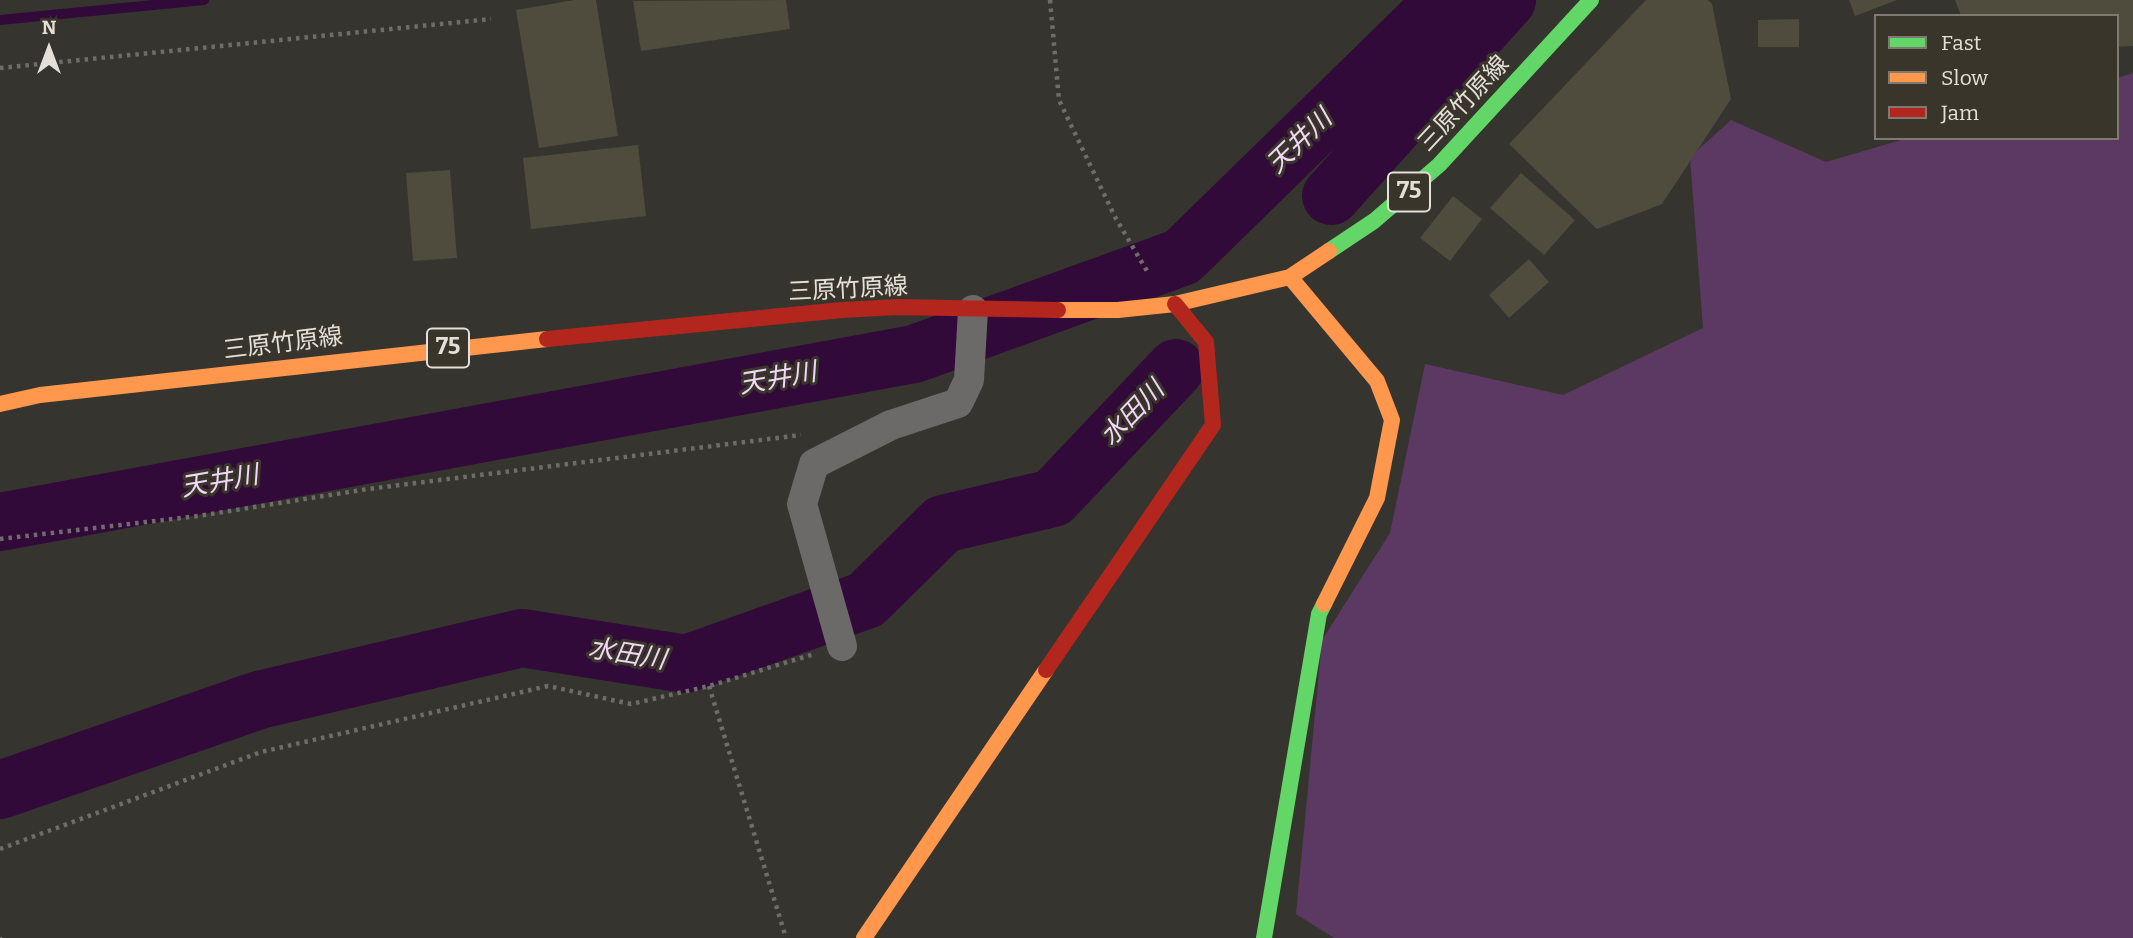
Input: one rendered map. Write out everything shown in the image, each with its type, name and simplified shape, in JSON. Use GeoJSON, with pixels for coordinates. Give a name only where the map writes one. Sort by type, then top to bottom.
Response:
{"type":"FeatureCollection","features":[{"type":"Feature","properties":{"kind":"main road","name":"三原竹原線"},"geometry":{"type":"LineString","coordinates":[[0,404],[40,395],[445,348],[842,310],[897,307],[1118,310],[1175,304],[1290,277],[1374,221],[1439,165],[1591,0]]}},
{"type":"Feature","properties":{"kind":"main road"},"geometry":{"type":"LineString","coordinates":[[1264,938],[1319,614],[1377,498],[1392,420],[1377,381],[1290,277]]}},
{"type":"Feature","properties":{"kind":"main road"},"geometry":{"type":"LineString","coordinates":[[864,938],[1213,425],[1206,342],[1175,304]]}},
{"type":"Feature","properties":{"kind":"street"},"geometry":{"type":"LineString","coordinates":[[842,646],[802,504],[814,464],[891,425],[958,403],[969,380],[973,310]]}},
{"type":"Feature","properties":{"kind":"path"},"geometry":{"type":"LineString","coordinates":[[1050,0],[1059,100],[1115,217],[1147,271],[1175,304]]}},
{"type":"Feature","properties":{"kind":"path"},"geometry":{"type":"LineString","coordinates":[[0,68],[491,19]]}},
{"type":"Feature","properties":{"kind":"path"},"geometry":{"type":"LineString","coordinates":[[0,539],[198,516],[368,489],[803,434]]}},
{"type":"Feature","properties":{"kind":"path"},"geometry":{"type":"LineString","coordinates":[[0,849],[261,752],[548,686],[631,704],[709,686],[842,646]]}},
{"type":"Feature","properties":{"kind":"path"},"geometry":{"type":"LineString","coordinates":[[709,686],[786,938]]}},
{"type":"Feature","properties":{"kind":"shaded area"},"geometry":{"type":"Polygon","coordinates":[[[2133,73],[2133,938],[1334,938],[1296,914],[1322,640],[1390,533],[1425,364],[1563,395],[1703,328],[1690,157],[1731,120],[1826,162],[1901,140],[2119,140],[2119,77],[2133,73]]]}},
{"type":"Feature","properties":{"kind":"building"},"geometry":{"type":"Polygon","coordinates":[[[574,0],[596,0],[618,136],[539,148],[516,10],[574,0]]]}},
{"type":"Feature","properties":{"kind":"building"},"geometry":{"type":"Polygon","coordinates":[[[786,0],[790,29],[641,51],[633,1],[786,0]]]}},
{"type":"Feature","properties":{"kind":"building"},"geometry":{"type":"Polygon","coordinates":[[[1646,0],[1708,0],[1712,4],[1731,99],[1662,204],[1597,229],[1509,144],[1646,0]]]}},
{"type":"Feature","properties":{"kind":"building"},"geometry":{"type":"Polygon","coordinates":[[[1849,0],[1897,0],[1855,16],[1849,0]]]}},
{"type":"Feature","properties":{"kind":"building"},"geometry":{"type":"Polygon","coordinates":[[[1955,0],[2133,0],[2133,46],[2119,47],[2119,14],[1960,14],[1955,0]]]}},
{"type":"Feature","properties":{"kind":"building"},"geometry":{"type":"Polygon","coordinates":[[[1799,19],[1799,47],[1758,47],[1758,20],[1799,19]]]}},
{"type":"Feature","properties":{"kind":"building"},"geometry":{"type":"Polygon","coordinates":[[[638,145],[646,216],[531,229],[523,158],[638,145]]]}},
{"type":"Feature","properties":{"kind":"building"},"geometry":{"type":"Polygon","coordinates":[[[450,170],[457,258],[413,261],[406,173],[450,170]]]}},
{"type":"Feature","properties":{"kind":"building"},"geometry":{"type":"Polygon","coordinates":[[[1521,173],[1575,220],[1544,255],[1490,208],[1521,173]]]}},
{"type":"Feature","properties":{"kind":"building"},"geometry":{"type":"Polygon","coordinates":[[[1453,196],[1482,219],[1450,261],[1420,238],[1453,196]]]}},
{"type":"Feature","properties":{"kind":"building"},"geometry":{"type":"Polygon","coordinates":[[[1529,259],[1549,282],[1509,318],[1489,295],[1529,259]]]}},
{"type":"Feature","properties":{"kind":"waterway"},"geometry":{"type":"LineString","coordinates":[[0,20],[204,0]]}},
{"type":"Feature","properties":{"kind":"waterway","name":"天井川"},"geometry":{"type":"LineString","coordinates":[[0,522],[914,354],[1182,257],[1445,0]]}},
{"type":"Feature","properties":{"kind":"waterway","name":"水田川"},"geometry":{"type":"LineString","coordinates":[[1331,196],[1507,0]]}},
{"type":"Feature","properties":{"kind":"waterway","name":"水田川"},"geometry":{"type":"LineString","coordinates":[[0,790],[259,700],[522,638],[686,664],[866,600],[943,524],[1053,498],[1176,368]]}},
{"type":"Feature","properties":{"kind":"traffic: fast"},"geometry":{"type":"LineString","coordinates":[[1329,251],[1374,221],[1439,165],[1591,0]]}},
{"type":"Feature","properties":{"kind":"traffic: fast"},"geometry":{"type":"LineString","coordinates":[[1264,938],[1319,614],[1324,604]]}},
{"type":"Feature","properties":{"kind":"traffic: slow"},"geometry":{"type":"LineString","coordinates":[[1058,310],[1118,310],[1175,304],[1290,277],[1329,251]]}},
{"type":"Feature","properties":{"kind":"traffic: slow"},"geometry":{"type":"LineString","coordinates":[[1290,277],[1377,381],[1392,420],[1377,498],[1324,604]]}},
{"type":"Feature","properties":{"kind":"traffic: slow"},"geometry":{"type":"LineString","coordinates":[[0,404],[40,395],[547,339]]}},
{"type":"Feature","properties":{"kind":"traffic: slow"},"geometry":{"type":"LineString","coordinates":[[864,938],[1046,670]]}},
{"type":"Feature","properties":{"kind":"traffic: jam"},"geometry":{"type":"LineString","coordinates":[[1046,670],[1213,425],[1206,342],[1175,304]]}},
{"type":"Feature","properties":{"kind":"traffic: jam"},"geometry":{"type":"LineString","coordinates":[[547,339],[842,310],[897,307],[1058,310]]}}]}
